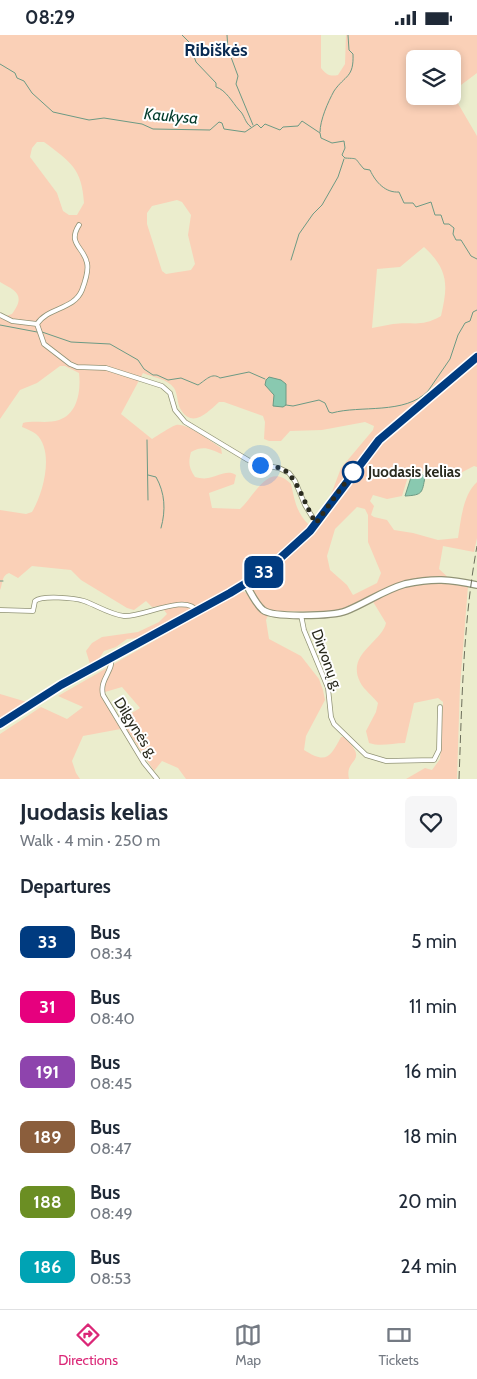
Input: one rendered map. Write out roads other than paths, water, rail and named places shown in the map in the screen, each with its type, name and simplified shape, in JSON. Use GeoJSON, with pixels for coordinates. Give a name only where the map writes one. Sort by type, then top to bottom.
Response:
{"type":"FeatureCollection","features":[{"type":"Feature","properties":{"kind":"main road"},"geometry":{"type":"LineString","coordinates":[[0,724],[32,703],[111,658],[246,584],[279,560],[316,523],[379,440],[477,357]]}},
{"type":"Feature","properties":{"kind":"street"},"geometry":{"type":"LineString","coordinates":[[37,324],[45,315],[74,301],[82,290],[88,267],[87,261],[75,243],[74,237],[79,225]]}},
{"type":"Feature","properties":{"kind":"street"},"geometry":{"type":"LineString","coordinates":[[0,315],[12,321],[37,324]]}},
{"type":"Feature","properties":{"kind":"street"},"geometry":{"type":"LineString","coordinates":[[37,324],[44,344],[70,364],[77,367],[106,368],[162,386],[170,393],[175,410],[184,422],[248,460],[260,465],[280,468],[289,473],[316,523]]}},
{"type":"Feature","properties":{"kind":"street"},"geometry":{"type":"LineString","coordinates":[[246,584],[260,607],[266,611],[301,615],[337,614],[395,588],[419,581],[442,578],[474,584]]}},
{"type":"Feature","properties":{"kind":"street"},"geometry":{"type":"LineString","coordinates":[[0,610],[34,611],[35,601],[42,597],[77,599],[104,611],[125,616],[174,605],[192,606],[198,611]]}},
{"type":"Feature","properties":{"kind":"street","name":"Dirvonų g."},"geometry":{"type":"LineString","coordinates":[[301,615],[304,630],[328,688],[332,721],[362,753],[386,761],[434,759],[439,751],[440,707]]}},
{"type":"Feature","properties":{"kind":"street","name":"Dilgynės g."},"geometry":{"type":"LineString","coordinates":[[111,658],[112,665],[102,684],[103,695],[144,763],[157,779]]}},
{"type":"Feature","properties":{"kind":"waterway"},"geometry":{"type":"LineString","coordinates":[[182,35],[189,42],[196,62],[216,83],[216,87],[229,97],[251,127]]}},
{"type":"Feature","properties":{"kind":"waterway"},"geometry":{"type":"LineString","coordinates":[[227,35],[228,49],[238,76],[236,84],[253,125]]}},
{"type":"Feature","properties":{"kind":"waterway"},"geometry":{"type":"LineString","coordinates":[[320,132],[323,117],[332,95],[352,68],[353,54],[349,50],[348,35]]}},
{"type":"Feature","properties":{"kind":"waterway","name":"Kaukysa"},"geometry":{"type":"LineString","coordinates":[[0,64],[15,73],[17,78],[24,81],[32,93],[53,112],[89,120],[104,118],[142,124],[153,129],[210,130],[219,122],[222,123],[224,129],[245,132],[257,124],[261,128],[265,124],[280,130],[283,127],[298,126],[302,121],[320,133],[321,138],[332,143],[344,141],[345,148],[342,155],[345,158],[356,159],[364,169],[370,170],[378,183],[386,189],[399,192],[404,203],[413,203],[416,207],[431,202],[435,215],[441,215],[444,224],[449,224],[454,228],[453,234],[456,240],[461,240],[471,256],[477,259]]}},
{"type":"Feature","properties":{"kind":"waterway"},"geometry":{"type":"LineString","coordinates":[[291,260],[299,234],[322,205],[338,177],[344,159]]}},
{"type":"Feature","properties":{"kind":"waterway"},"geometry":{"type":"LineString","coordinates":[[286,405],[293,406],[319,400],[325,403],[329,412],[332,413],[395,406],[418,399],[428,391],[450,359],[458,335],[465,323],[470,321],[473,312],[477,310]]}},
{"type":"Feature","properties":{"kind":"waterway"},"geometry":{"type":"LineString","coordinates":[[0,325],[37,332]]}},
{"type":"Feature","properties":{"kind":"waterway"},"geometry":{"type":"LineString","coordinates":[[42,332],[71,342],[110,344],[138,360],[144,369],[153,375],[168,380],[181,378],[198,385],[212,376],[220,378],[249,372],[265,379]]}},
{"type":"Feature","properties":{"kind":"waterway"},"geometry":{"type":"LineString","coordinates":[[147,440],[148,500]]}},
{"type":"Feature","properties":{"kind":"waterway"},"geometry":{"type":"LineString","coordinates":[[148,475],[156,477],[163,495],[164,515],[161,528]]}},
{"type":"Feature","properties":{"kind":"railway"},"geometry":{"type":"LineString","coordinates":[[459,779],[466,633],[477,546]]}},
{"type":"Feature","properties":{"kind":"place","name":"Juodasis kelias"},"geometry":{"type":"Point","coordinates":[353,472]}},
{"type":"Feature","properties":{"kind":"district","name":"Ribiškės"},"geometry":{"type":"Point","coordinates":[216,50]}}]}
